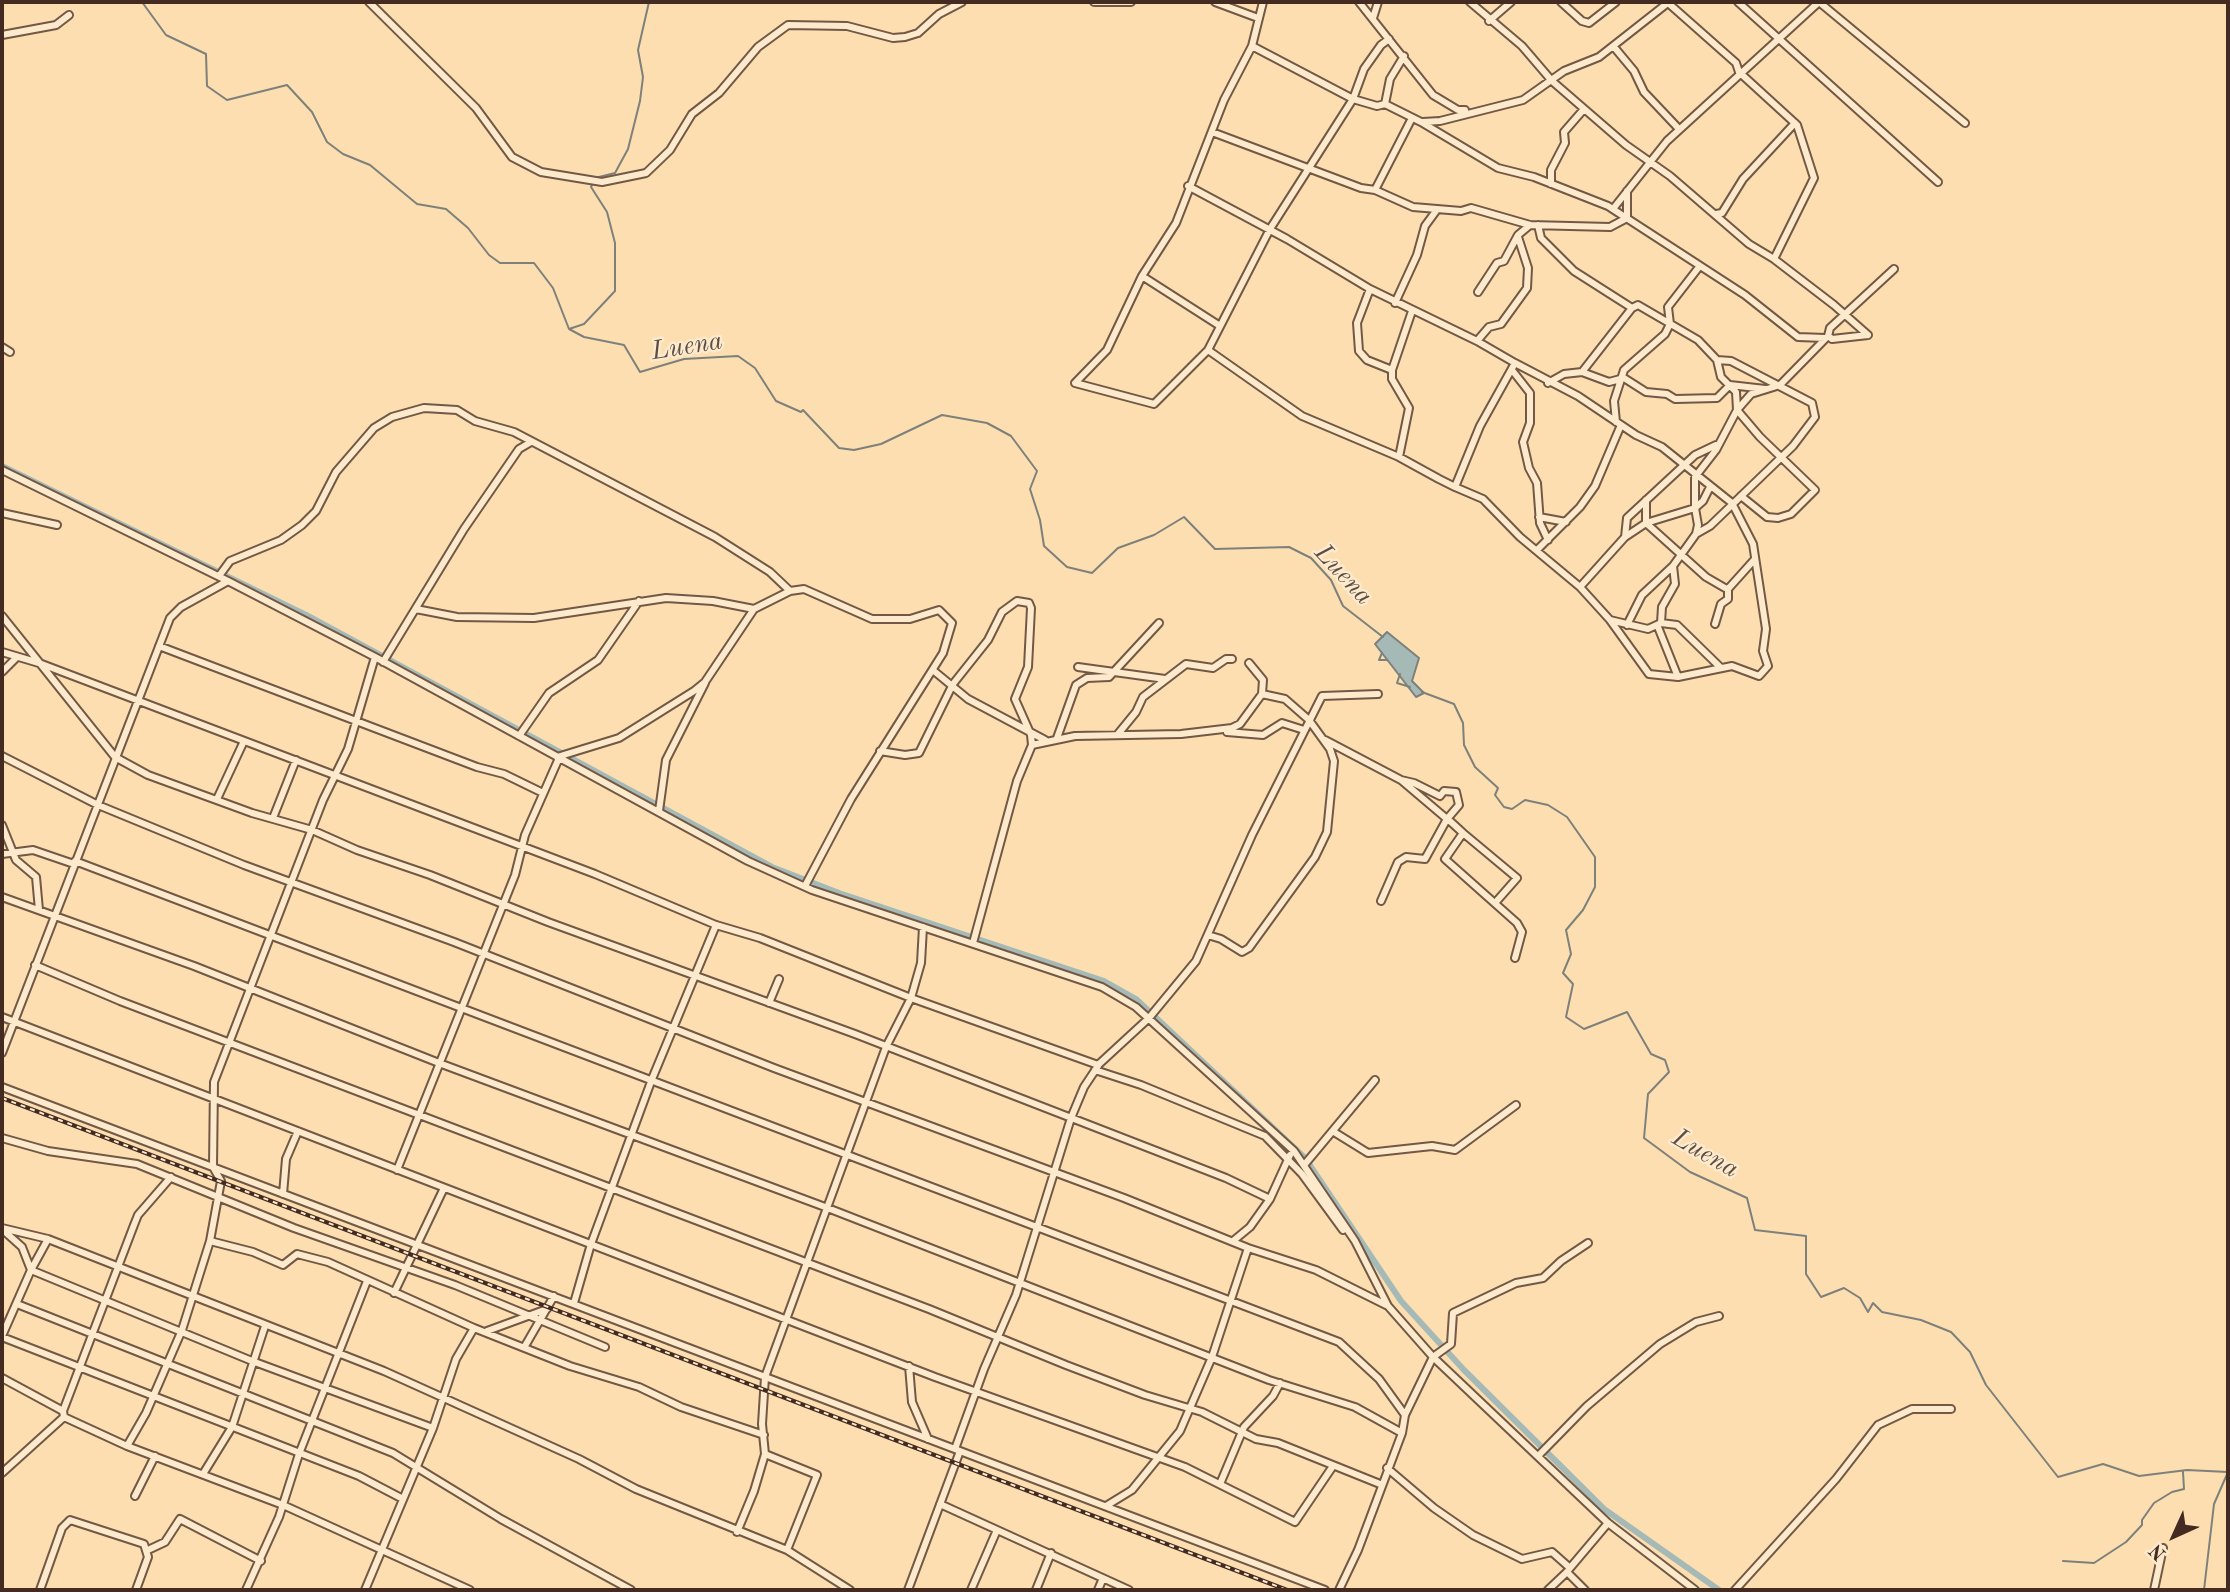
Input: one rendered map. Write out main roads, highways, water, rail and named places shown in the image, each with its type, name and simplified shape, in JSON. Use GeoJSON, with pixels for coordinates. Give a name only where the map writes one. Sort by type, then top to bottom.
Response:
{"type":"FeatureCollection","features":[{"type":"Feature","properties":{"kind":"waterway","name":"Luena"},"geometry":{"type":"LineString","coordinates":[[142,2],[166,35],[206,54],[207,86],[227,100],[287,85],[312,112],[327,142],[343,154],[370,165],[417,204],[446,209],[468,228],[489,255],[500,263],[534,263],[553,288],[569,329],[584,337],[624,345],[640,372],[684,359],[738,356],[755,368],[776,401],[801,412],[803,410],[839,448],[854,450],[881,444],[942,415],[987,423],[1011,436],[1037,471],[1030,489],[1040,520],[1044,546],[1067,567],[1092,573],[1118,548],[1154,535],[1184,517],[1215,549],[1289,547],[1311,558],[1331,580],[1343,606],[1383,637]]}},
{"type":"Feature","properties":{"kind":"waterway"},"geometry":{"type":"LineString","coordinates":[[595,178],[615,173],[628,149],[640,101],[643,77],[638,50],[649,2]]}},
{"type":"Feature","properties":{"kind":"waterway"},"geometry":{"type":"LineString","coordinates":[[569,329],[584,324],[615,291],[615,243],[607,212],[591,187],[593,183]]}},
{"type":"Feature","properties":{"kind":"waterway"},"geometry":{"type":"LineString","coordinates":[[2,466],[308,616],[772,867],[839,893],[1104,981],[1136,999],[1305,1158],[1401,1301],[1464,1370],[1604,1509],[1719,1590]]}},
{"type":"Feature","properties":{"kind":"waterway","name":"Luena"},"geometry":{"type":"LineString","coordinates":[[1382,653],[1379,660],[1387,660]]}},
{"type":"Feature","properties":{"kind":"waterway","name":"Luena"},"geometry":{"type":"LineString","coordinates":[[1400,674],[1397,683],[1410,687]]}},
{"type":"Feature","properties":{"kind":"waterway","name":"Luena"},"geometry":{"type":"LineString","coordinates":[[1422,692],[1454,704],[1463,723],[1464,745],[1475,767],[1498,788],[1495,795],[1504,807],[1512,809],[1525,800],[1548,805],[1567,817],[1595,857],[1595,887],[1583,910],[1566,930],[1571,954],[1563,973],[1573,984],[1566,1017],[1584,1029],[1627,1012],[1651,1054],[1665,1060],[1669,1072],[1648,1094],[1644,1138],[1690,1172],[1747,1198],[1755,1230],[1806,1236],[1806,1274],[1821,1297],[1844,1288],[1860,1298],[1868,1312],[1873,1303],[1882,1312],[1921,1320],[1951,1332],[1970,1352],[1986,1385],[2058,1477],[2103,1464],[2139,1476],[2187,1470],[2228,1472]]}},
{"type":"Feature","properties":{"kind":"waterway"},"geometry":{"type":"LineString","coordinates":[[2063,1561],[2094,1563],[2126,1542],[2142,1525],[2142,1520],[2154,1503],[2172,1492],[2184,1489],[2183,1472]]}},
{"type":"Feature","properties":{"kind":"waterway"},"geometry":{"type":"LineString","coordinates":[[2204,1590],[2214,1504],[2228,1472]]}},
{"type":"Feature","properties":{"kind":"railway"},"geometry":{"type":"LineString","coordinates":[[2,1098],[1287,1590]]}}]}
